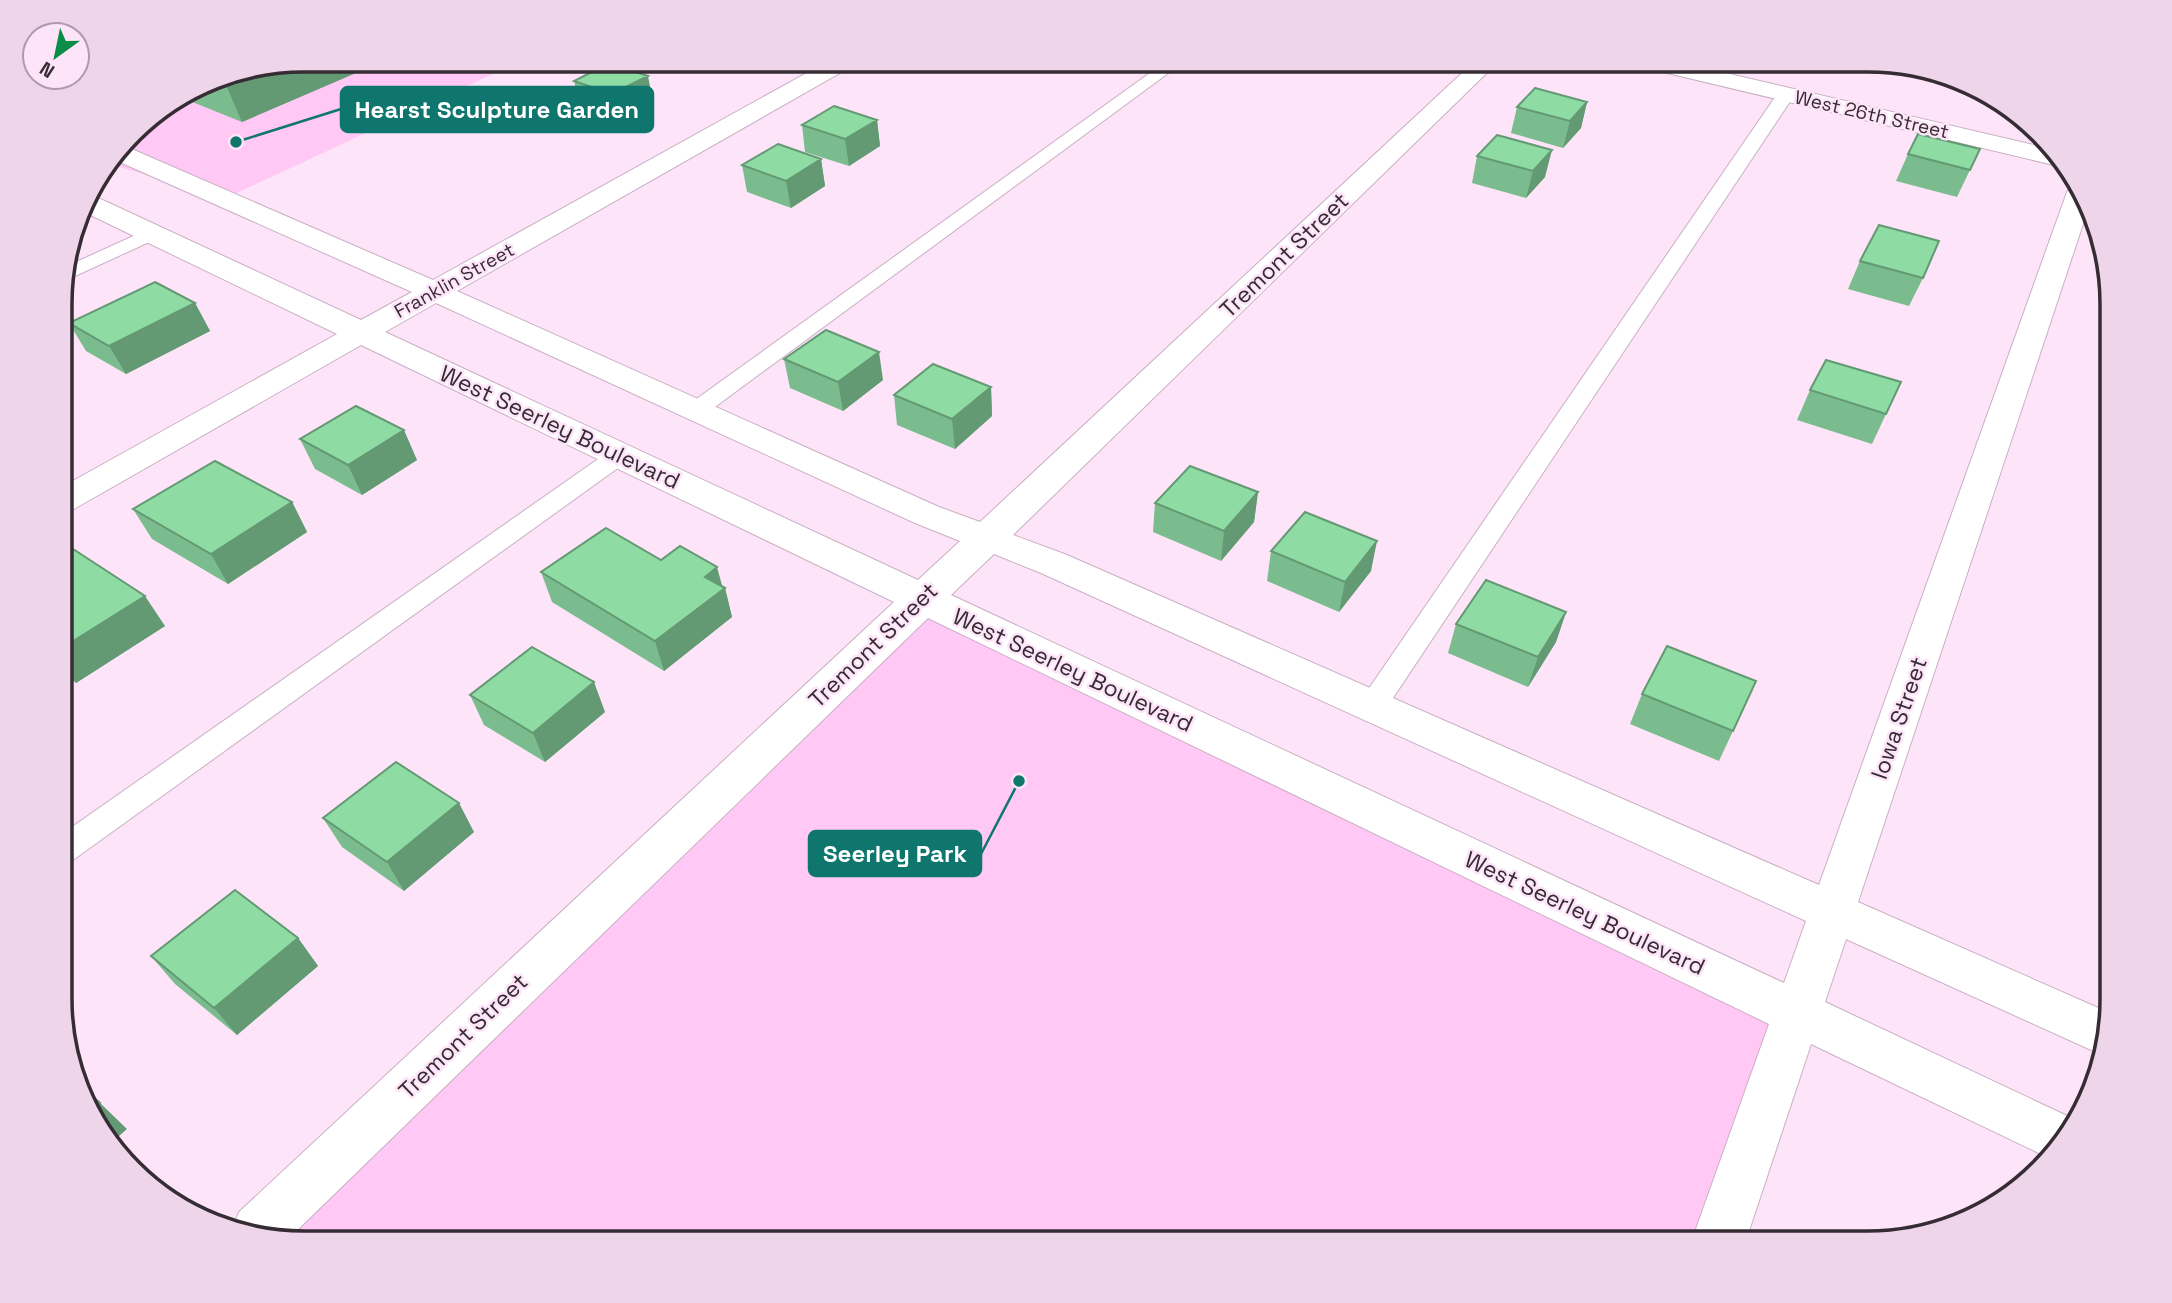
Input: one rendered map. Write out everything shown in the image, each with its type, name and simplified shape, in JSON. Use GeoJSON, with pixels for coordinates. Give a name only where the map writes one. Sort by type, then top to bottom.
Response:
{"type":"FeatureCollection","features":[{"type":"Feature","properties":{"kind":"street","name":"Franklin Street"},"geometry":{"type":"LineString","coordinates":[[72,495],[825,72]]}},
{"type":"Feature","properties":{"kind":"street","name":"Tremont Street"},"geometry":{"type":"LineString","coordinates":[[262,1227],[983,538],[1476,72]]}},
{"type":"Feature","properties":{"kind":"street","name":"West 26th Street"},"geometry":{"type":"LineString","coordinates":[[1693,72],[2046,155]]}},
{"type":"Feature","properties":{"kind":"street"},"geometry":{"type":"LineString","coordinates":[[126,155],[983,538],[1054,564],[1371,708],[2098,1030]]}},
{"type":"Feature","properties":{"kind":"street","name":"Iowa Street"},"geometry":{"type":"LineString","coordinates":[[1722,1231],[2077,202]]}},
{"type":"Feature","properties":{"kind":"street","name":"West Seerley Boulevard"},"geometry":{"type":"LineString","coordinates":[[94,206],[2056,1135]]}},
{"type":"Feature","properties":{"kind":"lane"},"geometry":{"type":"LineString","coordinates":[[695,410],[1161,72]]}},
{"type":"Feature","properties":{"kind":"lane"},"geometry":{"type":"LineString","coordinates":[[1371,708],[1786,94]]}},
{"type":"Feature","properties":{"kind":"lane"},"geometry":{"type":"LineString","coordinates":[[75,269],[151,234]]}},
{"type":"Feature","properties":{"kind":"lane"},"geometry":{"type":"LineString","coordinates":[[72,844],[620,455]]}},
{"type":"Feature","properties":{"kind":"shaded area"},"geometry":{"type":"Polygon","coordinates":[[[304,72],[497,72],[226,198],[117,166],[151,129],[188,103],[215,89],[258,76],[304,72]]]}},
{"type":"Feature","properties":{"kind":"shaded area"},"geometry":{"type":"Polygon","coordinates":[[[922,599],[1798,1013],[1722,1231],[304,1231],[262,1227],[922,599]]]}},
{"type":"Feature","properties":{"kind":"building"},"geometry":{"type":"Polygon","coordinates":[[[592,72],[636,72],[648,76],[612,94],[574,81],[592,72]]]}},
{"type":"Feature","properties":{"kind":"building"},"geometry":{"type":"Polygon","coordinates":[[[1535,88],[1587,102],[1570,121],[1517,107],[1535,88]]]}},
{"type":"Feature","properties":{"kind":"building"},"geometry":{"type":"Polygon","coordinates":[[[834,106],[877,120],[845,139],[802,125],[834,106]]]}},
{"type":"Feature","properties":{"kind":"building"},"geometry":{"type":"Polygon","coordinates":[[[1918,134],[1980,149],[1970,170],[1908,154],[1918,134]]]}},
{"type":"Feature","properties":{"kind":"building"},"geometry":{"type":"Polygon","coordinates":[[[1497,135],[1552,150],[1533,171],[1477,156],[1497,135]]]}},
{"type":"Feature","properties":{"kind":"building"},"geometry":{"type":"Polygon","coordinates":[[[778,144],[821,159],[786,181],[742,165],[778,144]]]}},
{"type":"Feature","properties":{"kind":"building"},"geometry":{"type":"Polygon","coordinates":[[[1879,225],[1939,241],[1923,278],[1860,261],[1879,225]]]}},
{"type":"Feature","properties":{"kind":"building"},"geometry":{"type":"Polygon","coordinates":[[[155,282],[195,303],[109,346],[72,325],[72,322],[155,282]]]}},
{"type":"Feature","properties":{"kind":"building"},"geometry":{"type":"Polygon","coordinates":[[[826,330],[879,352],[838,382],[784,359],[826,330]]]}},
{"type":"Feature","properties":{"kind":"building"},"geometry":{"type":"Polygon","coordinates":[[[1826,360],[1901,382],[1886,414],[1810,390],[1826,360]]]}},
{"type":"Feature","properties":{"kind":"building"},"geometry":{"type":"Polygon","coordinates":[[[933,364],[991,387],[952,419],[894,395],[933,364]]]}},
{"type":"Feature","properties":{"kind":"building"},"geometry":{"type":"Polygon","coordinates":[[[356,406],[404,430],[348,465],[300,439],[356,406]]]}},
{"type":"Feature","properties":{"kind":"building"},"geometry":{"type":"Polygon","coordinates":[[[215,461],[292,502],[211,554],[133,509],[215,461]]]}},
{"type":"Feature","properties":{"kind":"building"},"geometry":{"type":"Polygon","coordinates":[[[1190,466],[1258,492],[1224,531],[1155,503],[1190,466]]]}},
{"type":"Feature","properties":{"kind":"building"},"geometry":{"type":"Polygon","coordinates":[[[1305,512],[1377,541],[1345,582],[1271,551],[1305,512]]]}},
{"type":"Feature","properties":{"kind":"building"},"geometry":{"type":"Polygon","coordinates":[[[606,528],[661,560],[680,546],[717,567],[705,577],[725,588],[655,641],[541,572],[606,528]]]}},
{"type":"Feature","properties":{"kind":"building"},"geometry":{"type":"Polygon","coordinates":[[[72,548],[145,596],[72,642],[72,548]]]}},
{"type":"Feature","properties":{"kind":"building"},"geometry":{"type":"Polygon","coordinates":[[[1486,580],[1566,612],[1538,657],[1456,624],[1486,580]]]}},
{"type":"Feature","properties":{"kind":"building"},"geometry":{"type":"Polygon","coordinates":[[[1667,646],[1756,681],[1733,731],[1642,694],[1667,646]]]}},
{"type":"Feature","properties":{"kind":"building"},"geometry":{"type":"Polygon","coordinates":[[[532,647],[594,682],[533,733],[470,695],[532,647]]]}},
{"type":"Feature","properties":{"kind":"building"},"geometry":{"type":"Polygon","coordinates":[[[396,762],[459,803],[387,862],[323,818],[396,762]]]}},
{"type":"Feature","properties":{"kind":"building"},"geometry":{"type":"Polygon","coordinates":[[[235,890],[298,938],[214,1008],[151,956],[235,890]]]}},
{"type":"Feature","properties":{"kind":"place","name":"Hearst Sculpture Garden"},"geometry":{"type":"Point","coordinates":[236,142]}},
{"type":"Feature","properties":{"kind":"place","name":"Seerley Park"},"geometry":{"type":"Point","coordinates":[1019,781]}}]}
